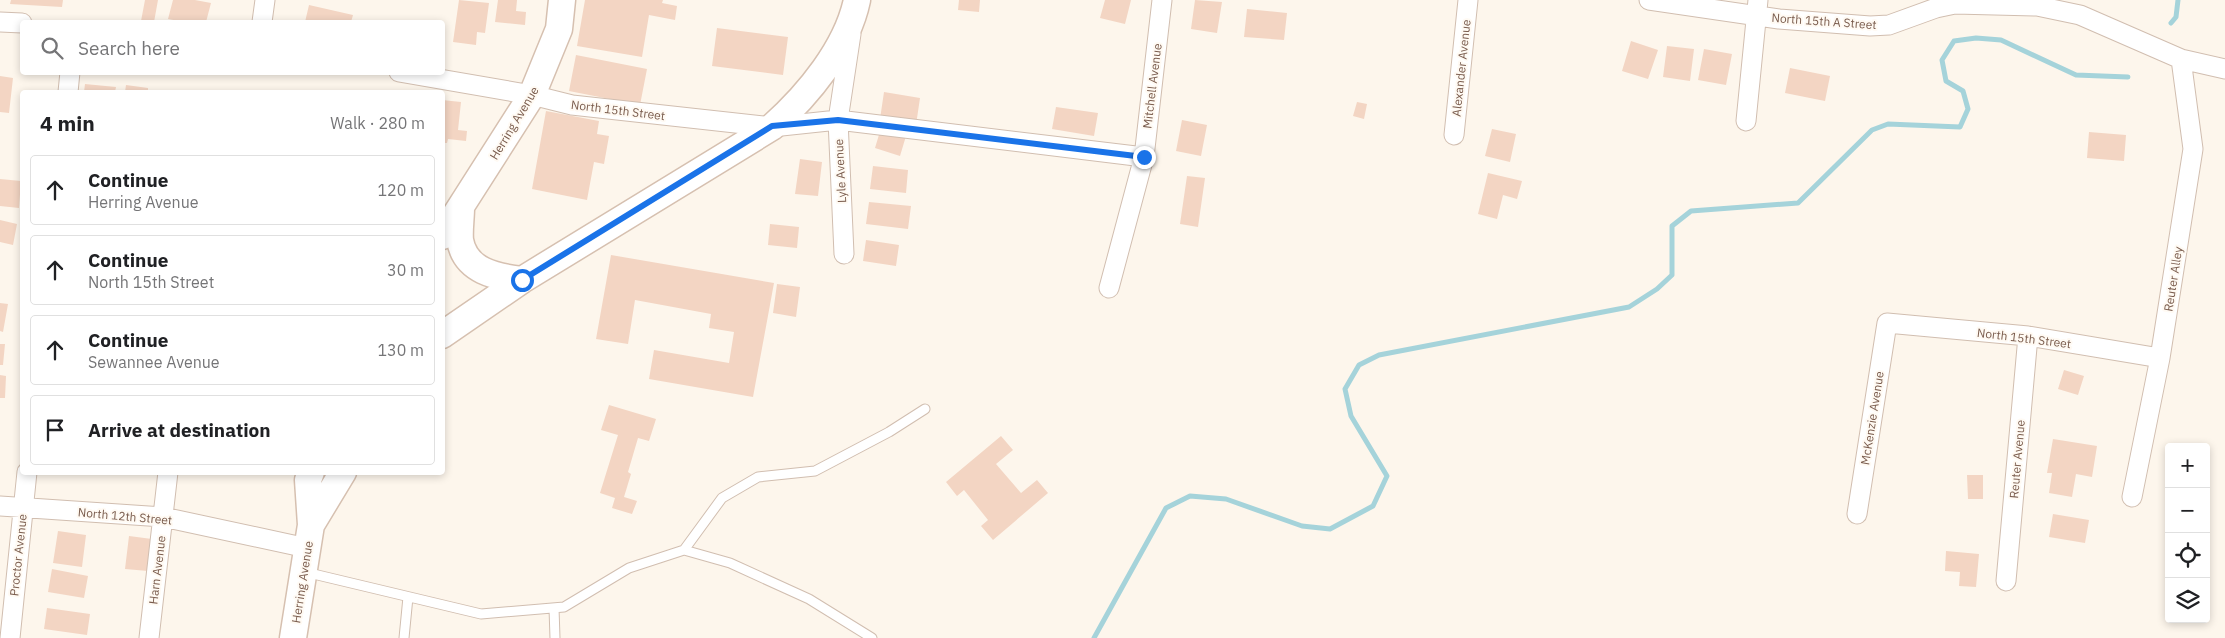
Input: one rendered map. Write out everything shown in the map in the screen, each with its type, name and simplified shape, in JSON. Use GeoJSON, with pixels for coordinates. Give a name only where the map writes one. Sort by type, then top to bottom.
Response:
{"type":"FeatureCollection","features":[{"type":"Feature","properties":{"kind":"main road","name":"Herring Avenue"},"geometry":{"type":"LineString","coordinates":[[445,232],[532,96],[559,29],[562,0]]}},
{"type":"Feature","properties":{"kind":"main road"},"geometry":{"type":"LineString","coordinates":[[445,334],[522,280],[772,126],[798,104],[818,79],[835,53],[856,5]]}},
{"type":"Feature","properties":{"kind":"main road"},"geometry":{"type":"LineString","coordinates":[[461,208],[460,239],[464,253],[471,262],[489,274],[522,280]]}},
{"type":"Feature","properties":{"kind":"main road","name":"Herring Avenue"},"geometry":{"type":"LineString","coordinates":[[293,638],[307,548],[308,480],[310,475]]}},
{"type":"Feature","properties":{"kind":"main road","name":"Herring Avenue"},"geometry":{"type":"LineString","coordinates":[[307,548],[342,475]]}},
{"type":"Feature","properties":{"kind":"street"},"geometry":{"type":"LineString","coordinates":[[262,20],[265,0]]}},
{"type":"Feature","properties":{"kind":"street","name":"Mitchell Avenue"},"geometry":{"type":"LineString","coordinates":[[1109,288],[1144,157],[1162,0]]}},
{"type":"Feature","properties":{"kind":"street","name":"Alexander Avenue"},"geometry":{"type":"LineString","coordinates":[[1454,135],[1468,0]]}},
{"type":"Feature","properties":{"kind":"street","name":"North 15th A Street"},"geometry":{"type":"LineString","coordinates":[[1649,0],[1757,8],[1870,26],[1889,25],[1936,8],[1954,4],[2061,5],[2080,16],[2181,59],[2225,70]]}},
{"type":"Feature","properties":{"kind":"street","name":"Lyle Avenue"},"geometry":{"type":"LineString","coordinates":[[844,254],[838,120],[856,5]]}},
{"type":"Feature","properties":{"kind":"street"},"geometry":{"type":"LineString","coordinates":[[1746,122],[1757,8]]}},
{"type":"Feature","properties":{"kind":"street"},"geometry":{"type":"LineString","coordinates":[[0,22],[20,24]]}},
{"type":"Feature","properties":{"kind":"street","name":"Reuter Alley"},"geometry":{"type":"LineString","coordinates":[[2132,497],[2160,358],[2193,148],[2181,59]]}},
{"type":"Feature","properties":{"kind":"street"},"geometry":{"type":"LineString","coordinates":[[68,90],[70,75]]}},
{"type":"Feature","properties":{"kind":"street","name":"North 15th Street"},"geometry":{"type":"LineString","coordinates":[[416,75],[572,105],[772,126],[838,120],[1144,157]]}},
{"type":"Feature","properties":{"kind":"street","name":"North 15th Street"},"geometry":{"type":"LineString","coordinates":[[1887,323],[2028,336],[2160,358]]}},
{"type":"Feature","properties":{"kind":"street","name":"McKenzie Avenue"},"geometry":{"type":"LineString","coordinates":[[1857,514],[1887,323]]}},
{"type":"Feature","properties":{"kind":"street","name":"Reuter Avenue"},"geometry":{"type":"LineString","coordinates":[[2006,581],[2028,336]]}},
{"type":"Feature","properties":{"kind":"street","name":"Proctor Avenue"},"geometry":{"type":"LineString","coordinates":[[10,638],[27,475]]}},
{"type":"Feature","properties":{"kind":"street","name":"Harn Avenue"},"geometry":{"type":"LineString","coordinates":[[149,638],[168,475]]}},
{"type":"Feature","properties":{"kind":"street","name":"North 12th Street"},"geometry":{"type":"LineString","coordinates":[[0,506],[163,517],[307,548]]}},
{"type":"Feature","properties":{"kind":"lane"},"geometry":{"type":"LineString","coordinates":[[684,550],[722,498],[758,477],[815,471],[889,432],[926,409]]}},
{"type":"Feature","properties":{"kind":"lane"},"geometry":{"type":"LineString","coordinates":[[307,548],[408,596],[480,614],[564,607],[629,568],[684,550],[730,563],[808,599],[872,638]]}},
{"type":"Feature","properties":{"kind":"lane"},"geometry":{"type":"LineString","coordinates":[[404,638],[408,596]]}},
{"type":"Feature","properties":{"kind":"lane"},"geometry":{"type":"LineString","coordinates":[[554,608],[555,638]]}},
{"type":"Feature","properties":{"kind":"building"},"geometry":{"type":"Polygon","coordinates":[[[11,0],[63,0],[62,7],[10,4],[11,0]]]}},
{"type":"Feature","properties":{"kind":"building"},"geometry":{"type":"Polygon","coordinates":[[[145,0],[158,0],[154,20],[141,20],[145,0]]]}},
{"type":"Feature","properties":{"kind":"building"},"geometry":{"type":"Polygon","coordinates":[[[173,0],[195,0],[211,3],[207,20],[168,19],[173,0]]]}},
{"type":"Feature","properties":{"kind":"building"},"geometry":{"type":"Polygon","coordinates":[[[459,0],[489,3],[485,33],[477,32],[476,45],[453,42],[459,0]]]}},
{"type":"Feature","properties":{"kind":"building"},"geometry":{"type":"Polygon","coordinates":[[[498,0],[517,0],[516,11],[526,12],[525,25],[495,22],[498,0]]]}},
{"type":"Feature","properties":{"kind":"building"},"geometry":{"type":"Polygon","coordinates":[[[585,0],[663,0],[662,3],[677,6],[675,20],[649,15],[642,57],[577,46],[585,0]]]}},
{"type":"Feature","properties":{"kind":"building"},"geometry":{"type":"Polygon","coordinates":[[[959,0],[980,0],[979,12],[958,10],[959,0]]]}},
{"type":"Feature","properties":{"kind":"building"},"geometry":{"type":"Polygon","coordinates":[[[1105,0],[1131,0],[1125,24],[1100,18],[1105,0]]]}},
{"type":"Feature","properties":{"kind":"building"},"geometry":{"type":"Polygon","coordinates":[[[1195,0],[1222,2],[1217,33],[1191,29],[1195,0]]]}},
{"type":"Feature","properties":{"kind":"building"},"geometry":{"type":"Polygon","coordinates":[[[309,5],[353,15],[352,20],[305,20],[309,5]]]}},
{"type":"Feature","properties":{"kind":"building"},"geometry":{"type":"Polygon","coordinates":[[[1247,9],[1287,13],[1284,40],[1244,37],[1247,9]]]}},
{"type":"Feature","properties":{"kind":"building"},"geometry":{"type":"Polygon","coordinates":[[[717,28],[788,37],[783,75],[712,66],[717,28]]]}},
{"type":"Feature","properties":{"kind":"building"},"geometry":{"type":"Polygon","coordinates":[[[1631,41],[1658,50],[1648,79],[1622,71],[1631,41]]]}},
{"type":"Feature","properties":{"kind":"building"},"geometry":{"type":"Polygon","coordinates":[[[1667,46],[1694,49],[1690,81],[1663,77],[1667,46]]]}},
{"type":"Feature","properties":{"kind":"building"},"geometry":{"type":"Polygon","coordinates":[[[1704,49],[1732,54],[1726,85],[1698,80],[1704,49]]]}},
{"type":"Feature","properties":{"kind":"building"},"geometry":{"type":"Polygon","coordinates":[[[576,55],[647,69],[640,105],[569,91],[576,55]]]}},
{"type":"Feature","properties":{"kind":"building"},"geometry":{"type":"Polygon","coordinates":[[[1790,68],[1830,76],[1825,101],[1785,93],[1790,68]]]}},
{"type":"Feature","properties":{"kind":"building"},"geometry":{"type":"Polygon","coordinates":[[[0,76],[13,78],[9,113],[0,112],[0,76]]]}},
{"type":"Feature","properties":{"kind":"building"},"geometry":{"type":"Polygon","coordinates":[[[85,84],[116,87],[115,90],[84,90],[85,84]]]}},
{"type":"Feature","properties":{"kind":"building"},"geometry":{"type":"Polygon","coordinates":[[[126,85],[148,88],[148,90],[125,90],[126,85]]]}},
{"type":"Feature","properties":{"kind":"building"},"geometry":{"type":"Polygon","coordinates":[[[884,92],[920,98],[916,125],[880,119],[884,92]]]}},
{"type":"Feature","properties":{"kind":"building"},"geometry":{"type":"Polygon","coordinates":[[[445,100],[461,102],[458,130],[467,131],[466,141],[448,139],[447,143],[445,143],[445,100]]]}},
{"type":"Feature","properties":{"kind":"building"},"geometry":{"type":"Polygon","coordinates":[[[1357,102],[1367,104],[1364,119],[1353,116],[1357,102]]]}},
{"type":"Feature","properties":{"kind":"building"},"geometry":{"type":"Polygon","coordinates":[[[1056,107],[1098,113],[1094,136],[1052,129],[1056,107]]]}},
{"type":"Feature","properties":{"kind":"building"},"geometry":{"type":"Polygon","coordinates":[[[546,111],[599,121],[597,134],[609,136],[604,164],[594,162],[587,200],[532,189],[546,111]]]}},
{"type":"Feature","properties":{"kind":"building"},"geometry":{"type":"Polygon","coordinates":[[[1182,120],[1207,125],[1201,156],[1176,151],[1182,120]]]}},
{"type":"Feature","properties":{"kind":"building"},"geometry":{"type":"Polygon","coordinates":[[[881,128],[906,136],[900,156],[875,148],[881,128]]]}},
{"type":"Feature","properties":{"kind":"building"},"geometry":{"type":"Polygon","coordinates":[[[1492,129],[1516,134],[1510,162],[1485,156],[1492,129]]]}},
{"type":"Feature","properties":{"kind":"building"},"geometry":{"type":"Polygon","coordinates":[[[2089,132],[2126,135],[2124,161],[2087,158],[2089,132]]]}},
{"type":"Feature","properties":{"kind":"building"},"geometry":{"type":"Polygon","coordinates":[[[800,159],[822,162],[818,196],[795,194],[800,159]]]}},
{"type":"Feature","properties":{"kind":"building"},"geometry":{"type":"Polygon","coordinates":[[[873,166],[908,170],[906,193],[870,189],[873,166]]]}},
{"type":"Feature","properties":{"kind":"building"},"geometry":{"type":"Polygon","coordinates":[[[1488,173],[1522,181],[1517,199],[1503,195],[1497,219],[1478,214],[1488,173]]]}},
{"type":"Feature","properties":{"kind":"building"},"geometry":{"type":"Polygon","coordinates":[[[1187,176],[1205,178],[1198,227],[1180,224],[1187,176]]]}},
{"type":"Feature","properties":{"kind":"building"},"geometry":{"type":"Polygon","coordinates":[[[0,179],[20,181],[19,208],[0,206],[0,179]]]}},
{"type":"Feature","properties":{"kind":"building"},"geometry":{"type":"Polygon","coordinates":[[[869,202],[911,206],[908,229],[866,224],[869,202]]]}},
{"type":"Feature","properties":{"kind":"building"},"geometry":{"type":"Polygon","coordinates":[[[0,220],[17,224],[13,245],[0,242],[0,220]]]}},
{"type":"Feature","properties":{"kind":"building"},"geometry":{"type":"Polygon","coordinates":[[[770,224],[799,227],[797,248],[768,245],[770,224]]]}},
{"type":"Feature","properties":{"kind":"building"},"geometry":{"type":"Polygon","coordinates":[[[866,240],[899,245],[896,266],[863,261],[866,240]]]}},
{"type":"Feature","properties":{"kind":"building"},"geometry":{"type":"Polygon","coordinates":[[[611,255],[774,283],[753,397],[649,379],[654,350],[729,363],[734,332],[709,328],[711,314],[635,300],[628,344],[596,339],[611,255]]]}},
{"type":"Feature","properties":{"kind":"building"},"geometry":{"type":"Polygon","coordinates":[[[777,284],[800,287],[796,317],[773,313],[777,284]]]}},
{"type":"Feature","properties":{"kind":"building"},"geometry":{"type":"Polygon","coordinates":[[[0,303],[8,304],[3,332],[0,331],[0,303]]]}},
{"type":"Feature","properties":{"kind":"building"},"geometry":{"type":"Polygon","coordinates":[[[0,344],[5,344],[3,365],[0,365],[0,344]]]}},
{"type":"Feature","properties":{"kind":"building"},"geometry":{"type":"Polygon","coordinates":[[[2064,370],[2084,376],[2078,395],[2058,389],[2064,370]]]}},
{"type":"Feature","properties":{"kind":"building"},"geometry":{"type":"Polygon","coordinates":[[[0,375],[6,376],[5,398],[0,398],[0,375]]]}},
{"type":"Feature","properties":{"kind":"building"},"geometry":{"type":"Polygon","coordinates":[[[609,405],[656,419],[649,441],[638,438],[628,472],[631,474],[624,497],[637,501],[632,514],[612,508],[615,498],[600,493],[618,435],[601,430],[609,405]]]}},
{"type":"Feature","properties":{"kind":"building"},"geometry":{"type":"Polygon","coordinates":[[[1001,436],[1013,450],[996,464],[1021,493],[1037,480],[1048,493],[993,540],[981,526],[988,520],[964,490],[957,496],[946,482],[1001,436]]]}},
{"type":"Feature","properties":{"kind":"building"},"geometry":{"type":"Polygon","coordinates":[[[2053,439],[2097,446],[2092,477],[2076,474],[2072,497],[2049,493],[2052,473],[2047,473],[2053,439]]]}},
{"type":"Feature","properties":{"kind":"building"},"geometry":{"type":"Polygon","coordinates":[[[1967,475],[1983,475],[1983,499],[1968,499],[1967,475]]]}},
{"type":"Feature","properties":{"kind":"building"},"geometry":{"type":"Polygon","coordinates":[[[2053,514],[2089,520],[2085,543],[2049,537],[2053,514]]]}},
{"type":"Feature","properties":{"kind":"building"},"geometry":{"type":"Polygon","coordinates":[[[58,531],[86,535],[82,567],[53,563],[58,531]]]}},
{"type":"Feature","properties":{"kind":"building"},"geometry":{"type":"Polygon","coordinates":[[[129,536],[152,539],[148,571],[125,569],[129,536]]]}},
{"type":"Feature","properties":{"kind":"building"},"geometry":{"type":"Polygon","coordinates":[[[1946,551],[1979,554],[1976,587],[1959,586],[1960,572],[1945,571],[1946,551]]]}},
{"type":"Feature","properties":{"kind":"building"},"geometry":{"type":"Polygon","coordinates":[[[52,569],[88,576],[84,598],[48,592],[52,569]]]}},
{"type":"Feature","properties":{"kind":"building"},"geometry":{"type":"Polygon","coordinates":[[[47,608],[90,614],[87,635],[44,629],[47,608]]]}},
{"type":"Feature","properties":{"kind":"waterway"},"geometry":{"type":"LineString","coordinates":[[2171,23],[2176,17],[2178,0]]}},
{"type":"Feature","properties":{"kind":"waterway"},"geometry":{"type":"LineString","coordinates":[[1094,638],[1166,508],[1190,496],[1226,499],[1302,526],[1330,529],[1373,506],[1387,476],[1351,416],[1345,389],[1359,365],[1379,355],[1629,307],[1657,289],[1672,275],[1672,226],[1691,211],[1798,203],[1872,130],[1888,124],[1960,127],[1968,109],[1963,91],[1946,81],[1942,60],[1954,41],[1976,38],[2001,40],[2076,75],[2128,77]]}},
{"type":"Feature","properties":{"kind":"route"},"geometry":{"type":"LineString","coordinates":[[522,280],[772,126],[838,120],[1144,157]]}}]}
